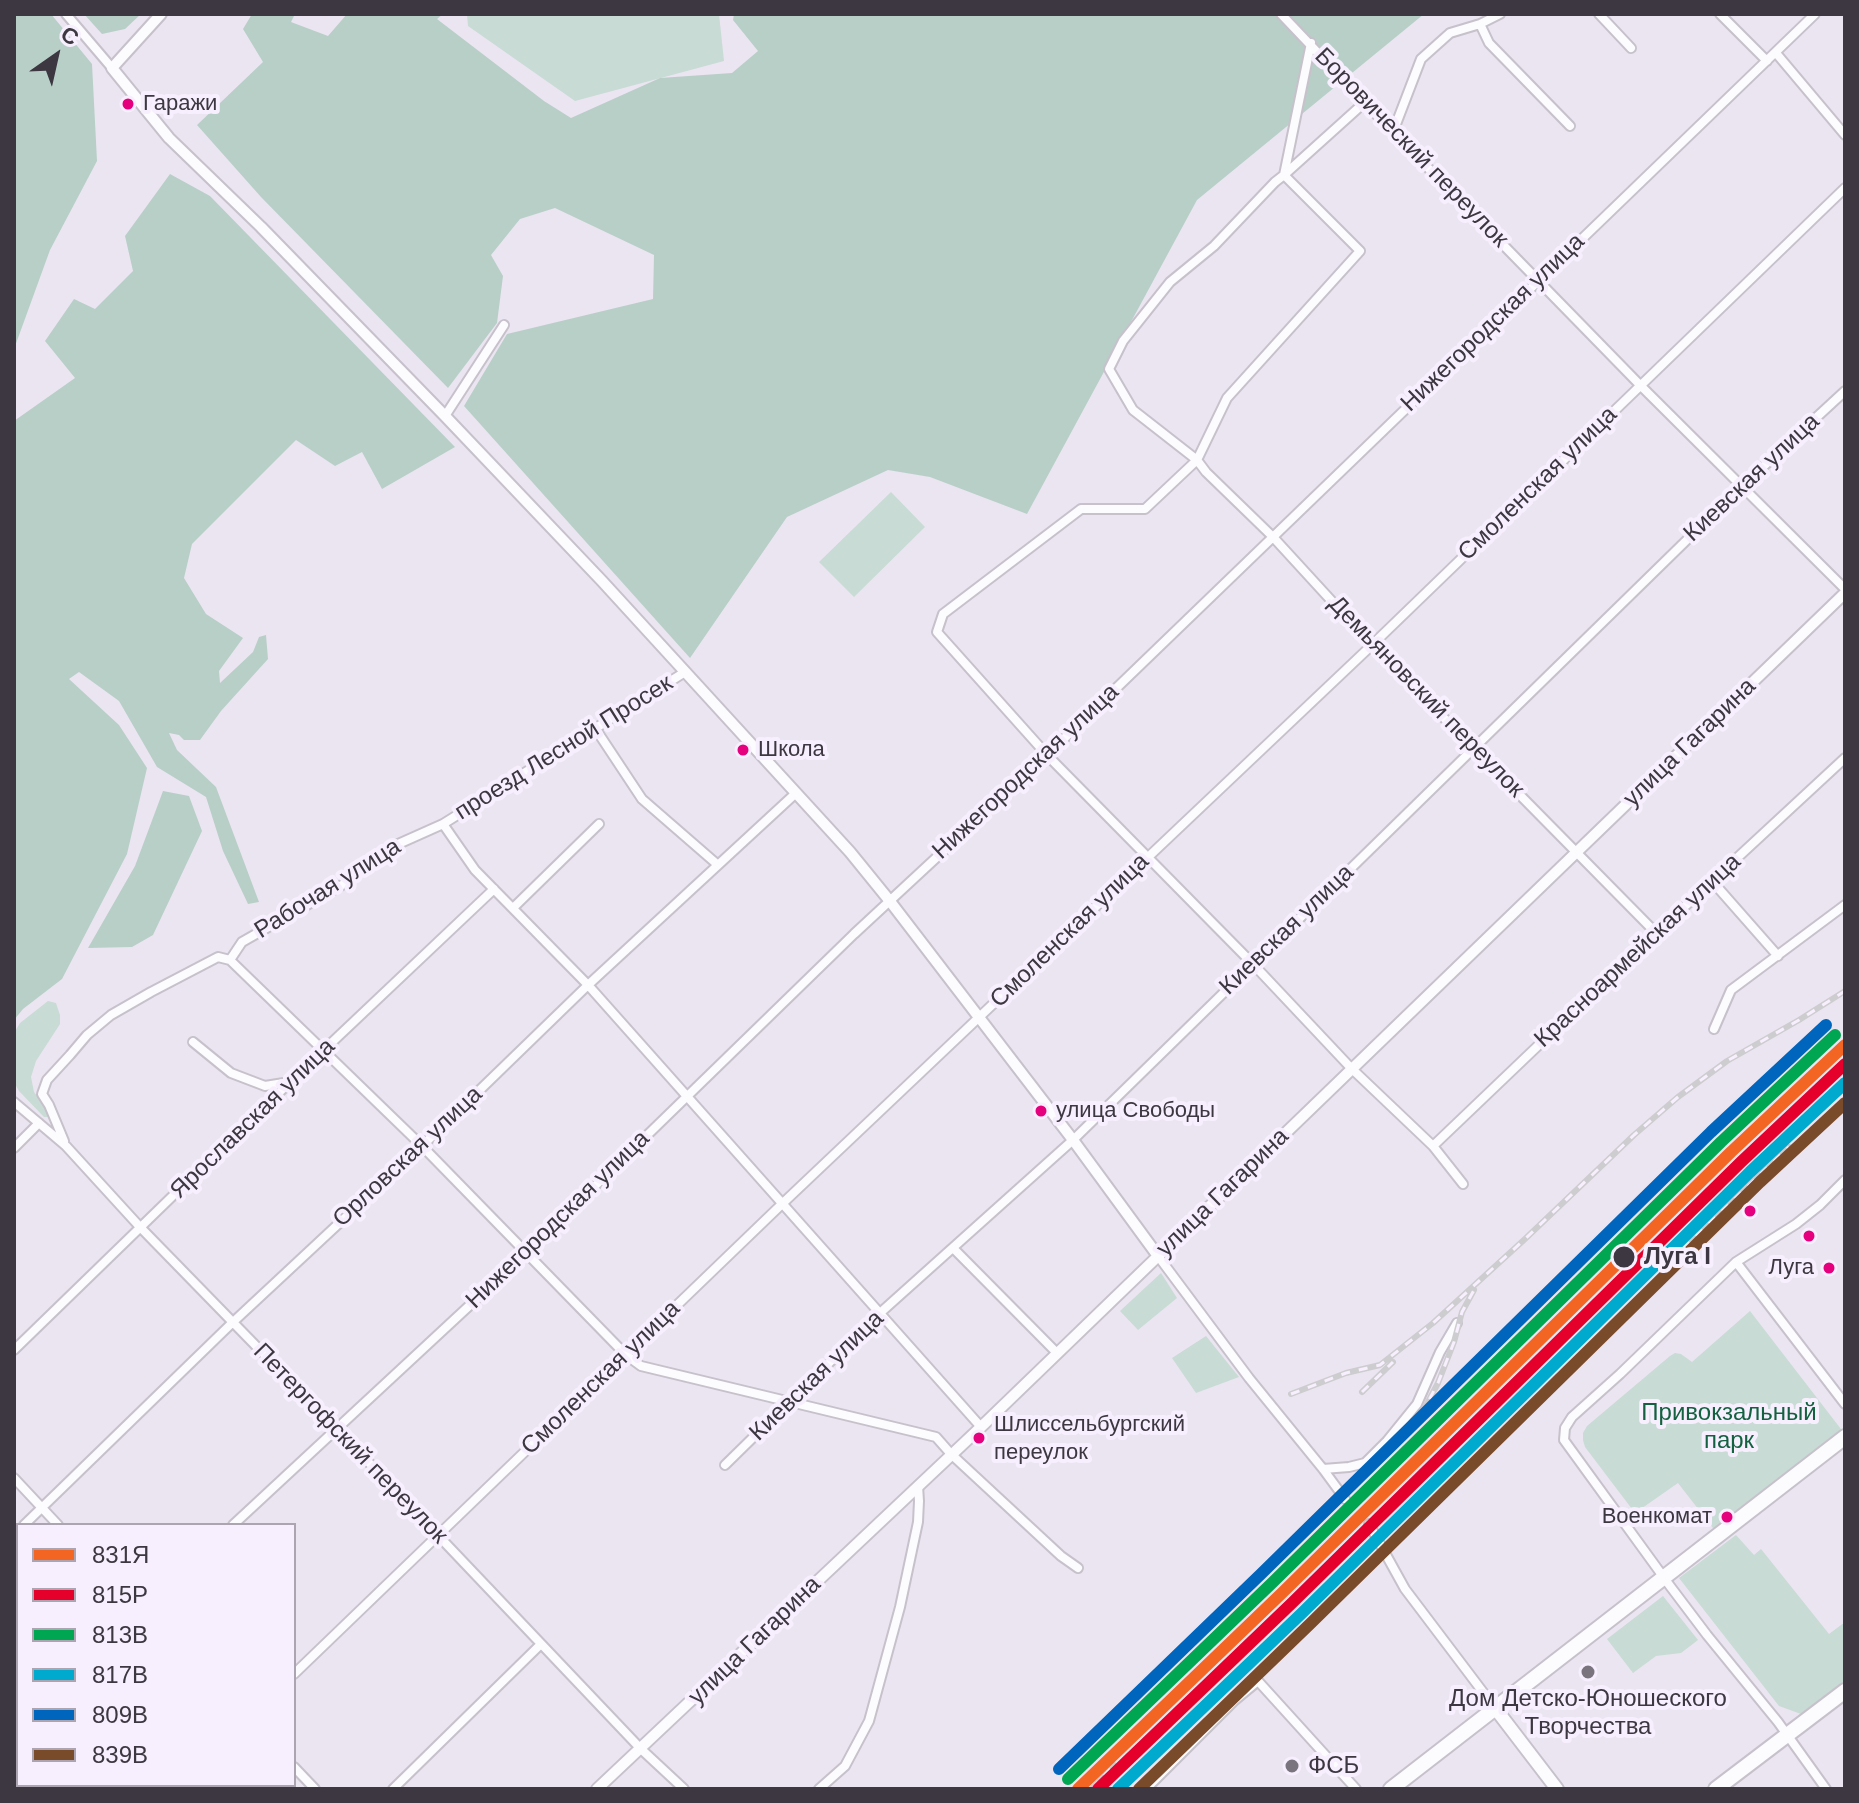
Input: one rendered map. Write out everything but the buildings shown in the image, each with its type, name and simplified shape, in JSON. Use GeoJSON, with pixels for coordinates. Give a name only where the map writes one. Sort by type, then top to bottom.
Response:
{"type":"FeatureCollection","features":[{"type":"Feature","properties":{"kind":"main road"},"geometry":{"type":"LineString","coordinates":[[1391,1789],[1845,1437]]}},
{"type":"Feature","properties":{"kind":"main road"},"geometry":{"type":"LineString","coordinates":[[1716,1789],[1845,1691]]}},
{"type":"Feature","properties":{"kind":"main road"},"geometry":{"type":"LineString","coordinates":[[1495,1708],[1557,1789]]}},
{"type":"Feature","properties":{"kind":"street"},"geometry":{"type":"LineString","coordinates":[[66,14],[169,138],[261,227],[445,416],[602,581],[850,852],[1073,1140],[1249,1378],[1345,1499]]}},
{"type":"Feature","properties":{"kind":"street"},"geometry":{"type":"LineString","coordinates":[[112,68],[161,14]]}},
{"type":"Feature","properties":{"kind":"street","name":"Боровический переулок"},"geometry":{"type":"LineString","coordinates":[[1281,14],[1537,280],[1845,591]]}},
{"type":"Feature","properties":{"kind":"street"},"geometry":{"type":"LineString","coordinates":[[1393,132],[1421,59],[1450,33],[1500,14]]}},
{"type":"Feature","properties":{"kind":"street"},"geometry":{"type":"LineString","coordinates":[[1599,14],[1631,48]]}},
{"type":"Feature","properties":{"kind":"street"},"geometry":{"type":"LineString","coordinates":[[1720,14],[1767,61]]}},
{"type":"Feature","properties":{"kind":"street","name":"Нижегородская улица"},"geometry":{"type":"LineString","coordinates":[[235,1523],[525,1254],[686,1095],[889,900],[1047,755],[1815,14]]}},
{"type":"Feature","properties":{"kind":"street"},"geometry":{"type":"LineString","coordinates":[[1480,24],[1489,43],[1570,126]]}},
{"type":"Feature","properties":{"kind":"street"},"geometry":{"type":"LineString","coordinates":[[1284,175],[1311,43]]}},
{"type":"Feature","properties":{"kind":"street"},"geometry":{"type":"LineString","coordinates":[[1776,53],[1845,135]]}},
{"type":"Feature","properties":{"kind":"street"},"geometry":{"type":"LineString","coordinates":[[1284,175],[1365,102]]}},
{"type":"Feature","properties":{"kind":"street"},"geometry":{"type":"LineString","coordinates":[[1284,175],[1360,251],[1227,398],[1197,460],[1145,509],[1081,509],[943,614],[937,632],[1047,755],[1351,1068],[1433,1146],[1463,1184]]}},
{"type":"Feature","properties":{"kind":"street","name":"Демьяновский переулок"},"geometry":{"type":"LineString","coordinates":[[1284,175],[1214,246],[1170,282],[1123,341],[1109,369],[1133,410],[1197,460],[1372,645],[1656,933]]}},
{"type":"Feature","properties":{"kind":"street","name":"Смоленская улица"},"geometry":{"type":"LineString","coordinates":[[296,1672],[783,1203],[1372,645],[1845,188]]}},
{"type":"Feature","properties":{"kind":"street"},"geometry":{"type":"LineString","coordinates":[[445,416],[504,325]]}},
{"type":"Feature","properties":{"kind":"street","name":"Киевская улица"},"geometry":{"type":"LineString","coordinates":[[725,1465],[880,1313],[1073,1140],[1741,487],[1845,391]]}},
{"type":"Feature","properties":{"kind":"street","name":"улица Гагарина"},"geometry":{"type":"LineString","coordinates":[[597,1789],[981,1427],[1845,591]]}},
{"type":"Feature","properties":{"kind":"street","name":"проезд Лесной Просек"},"geometry":{"type":"LineString","coordinates":[[443,824],[685,672]]}},
{"type":"Feature","properties":{"kind":"street"},"geometry":{"type":"LineString","coordinates":[[595,728],[642,799],[718,865]]}},
{"type":"Feature","properties":{"kind":"street","name":"Красноармейская улица"},"geometry":{"type":"LineString","coordinates":[[1433,1146],[1845,758]]}},
{"type":"Feature","properties":{"kind":"street","name":"Орловская улица"},"geometry":{"type":"LineString","coordinates":[[26,1523],[588,985],[796,793]]}},
{"type":"Feature","properties":{"kind":"street"},"geometry":{"type":"LineString","coordinates":[[443,824],[475,870],[588,985],[981,1427]]}},
{"type":"Feature","properties":{"kind":"street","name":"Рабочая улица"},"geometry":{"type":"LineString","coordinates":[[66,1146],[42,1094],[47,1080],[87,1035],[111,1015],[151,992],[218,957],[230,960],[242,942],[342,885],[387,849],[443,824]]}},
{"type":"Feature","properties":{"kind":"street"},"geometry":{"type":"LineString","coordinates":[[513,908],[599,824]]}},
{"type":"Feature","properties":{"kind":"street"},"geometry":{"type":"LineString","coordinates":[[1712,881],[1778,956]]}},
{"type":"Feature","properties":{"kind":"street","name":"Ярославская улица"},"geometry":{"type":"LineString","coordinates":[[14,1350],[494,889]]}},
{"type":"Feature","properties":{"kind":"street"},"geometry":{"type":"LineString","coordinates":[[1714,1029],[1731,990],[1845,905]]}},
{"type":"Feature","properties":{"kind":"street"},"geometry":{"type":"LineString","coordinates":[[230,960],[422,1146],[626,1355],[641,1366],[936,1437],[1061,1556],[1078,1568]]}},
{"type":"Feature","properties":{"kind":"street"},"geometry":{"type":"LineString","coordinates":[[193,1042],[231,1073],[265,1086],[290,1082]]}},
{"type":"Feature","properties":{"kind":"street","name":"Петергофский переулок"},"geometry":{"type":"LineString","coordinates":[[14,1102],[66,1146],[641,1749],[684,1789]]}},
{"type":"Feature","properties":{"kind":"street"},"geometry":{"type":"LineString","coordinates":[[14,1148],[39,1123]]}},
{"type":"Feature","properties":{"kind":"street"},"geometry":{"type":"LineString","coordinates":[[1826,1789],[1788,1735],[1707,1635],[1564,1440],[1565,1428],[1572,1417],[1736,1262],[1796,1224],[1845,1180]]}},
{"type":"Feature","properties":{"kind":"street"},"geometry":{"type":"LineString","coordinates":[[953,1248],[1057,1353]]}},
{"type":"Feature","properties":{"kind":"street"},"geometry":{"type":"LineString","coordinates":[[1736,1262],[1845,1404]]}},
{"type":"Feature","properties":{"kind":"street"},"geometry":{"type":"LineString","coordinates":[[1323,1469],[1365,1463],[1387,1441],[1417,1404],[1440,1352],[1457,1323]]}},
{"type":"Feature","properties":{"kind":"street"},"geometry":{"type":"LineString","coordinates":[[14,1478],[56,1523]]}},
{"type":"Feature","properties":{"kind":"street"},"geometry":{"type":"LineString","coordinates":[[819,1789],[845,1766],[869,1721],[900,1607],[918,1522],[918,1486]]}},
{"type":"Feature","properties":{"kind":"street"},"geometry":{"type":"LineString","coordinates":[[1369,1524],[1405,1589],[1495,1708]]}},
{"type":"Feature","properties":{"kind":"street"},"geometry":{"type":"LineString","coordinates":[[393,1789],[541,1644]]}},
{"type":"Feature","properties":{"kind":"street"},"geometry":{"type":"LineString","coordinates":[[1146,1789],[1258,1681],[1356,1789]]}},
{"type":"Feature","properties":{"kind":"street"},"geometry":{"type":"LineString","coordinates":[[296,1769],[315,1789]]}},
{"type":"Feature","properties":{"kind":"green space"},"geometry":{"type":"Polygon","coordinates":[[[14,14],[51,14],[92,64],[97,161],[50,250],[14,349],[14,14]]]}},
{"type":"Feature","properties":{"kind":"green space"},"geometry":{"type":"Polygon","coordinates":[[[84,14],[141,14],[125,29],[102,34],[84,14]]]}},
{"type":"Feature","properties":{"kind":"green space"},"geometry":{"type":"Polygon","coordinates":[[[252,14],[295,14],[291,22],[328,36],[347,14],[443,14],[437,19],[571,118],[660,78],[732,73],[758,51],[733,20],[734,14],[1424,14],[1197,200],[1027,514],[930,477],[888,470],[787,517],[690,658],[464,406],[507,334],[653,299],[654,255],[555,208],[520,219],[491,255],[503,276],[497,323],[448,388],[261,197],[197,125],[263,62],[243,29],[252,14]]]}},
{"type":"Feature","properties":{"kind":"green space"},"geometry":{"type":"Polygon","coordinates":[[[467,14],[719,14],[724,61],[575,101],[468,26],[467,14]]]}},
{"type":"Feature","properties":{"kind":"green space"},"geometry":{"type":"Polygon","coordinates":[[[170,174],[210,196],[455,447],[382,489],[362,452],[335,466],[296,440],[192,544],[184,578],[206,614],[243,638],[219,671],[220,683],[253,652],[259,637],[266,635],[268,659],[221,711],[200,740],[184,740],[179,735],[169,733],[177,750],[216,787],[259,902],[248,904],[223,851],[206,797],[157,767],[119,701],[79,672],[69,679],[119,725],[147,768],[127,854],[62,979],[23,1009],[14,1020],[14,421],[75,378],[45,341],[74,299],[95,309],[133,271],[125,236],[170,174]]]}},
{"type":"Feature","properties":{"kind":"green space"},"geometry":{"type":"Polygon","coordinates":[[[891,492],[925,527],[854,597],[819,562],[891,492]]]}},
{"type":"Feature","properties":{"kind":"green space"},"geometry":{"type":"Polygon","coordinates":[[[163,791],[189,796],[202,831],[153,935],[132,947],[88,948],[135,866],[163,791]]]}},
{"type":"Feature","properties":{"kind":"green space"},"geometry":{"type":"Polygon","coordinates":[[[48,1001],[56,1003],[60,1024],[36,1061],[31,1077],[34,1092],[47,1109],[48,1117],[44,1117],[14,1082],[14,1033],[20,1023],[48,1001]]]}},
{"type":"Feature","properties":{"kind":"green space"},"geometry":{"type":"Polygon","coordinates":[[[1161,1273],[1177,1298],[1138,1330],[1120,1311],[1161,1273]]]}},
{"type":"Feature","properties":{"kind":"green space","name":"Привокзальный парк"},"geometry":{"type":"Polygon","coordinates":[[[1750,1311],[1844,1433],[1716,1532],[1678,1483],[1635,1513],[1585,1447],[1583,1433],[1587,1426],[1670,1356],[1681,1354],[1692,1362],[1750,1311]]]}},
{"type":"Feature","properties":{"kind":"green space"},"geometry":{"type":"Polygon","coordinates":[[[1206,1336],[1239,1377],[1196,1393],[1172,1358],[1206,1336]]]}},
{"type":"Feature","properties":{"kind":"green space"},"geometry":{"type":"Polygon","coordinates":[[[1736,1535],[1754,1555],[1761,1549],[1829,1634],[1845,1622],[1845,1681],[1801,1714],[1779,1706],[1679,1578],[1736,1535]]]}},
{"type":"Feature","properties":{"kind":"green space"},"geometry":{"type":"Polygon","coordinates":[[[1663,1596],[1698,1640],[1681,1653],[1656,1656],[1633,1673],[1607,1639],[1663,1596]]]}},
{"type":"Feature","properties":{"kind":"railway"},"geometry":{"type":"LineString","coordinates":[[1291,1394],[1346,1373],[1380,1365],[1433,1323],[1678,1097],[1727,1061],[1845,991]]}},
{"type":"Feature","properties":{"kind":"railway"},"geometry":{"type":"LineString","coordinates":[[1657,1246],[1845,1065]]}},
{"type":"Feature","properties":{"kind":"railway"},"geometry":{"type":"LineString","coordinates":[[1670,1261],[1789,1147]]}},
{"type":"Feature","properties":{"kind":"railway"},"geometry":{"type":"LineString","coordinates":[[1421,1415],[1438,1383],[1462,1312],[1474,1290]]}},
{"type":"Feature","properties":{"kind":"railway"},"geometry":{"type":"LineString","coordinates":[[1362,1392],[1393,1362]]}},
{"type":"Feature","properties":{"kind":"railway"},"geometry":{"type":"LineString","coordinates":[[1092,1789],[1114,1765]]}},
{"type":"Feature","properties":{"kind":"transit line","name":"809В"},"geometry":{"type":"LineString","coordinates":[[1059,1769],[1711,1132],[1826,1025]]}},
{"type":"Feature","properties":{"kind":"transit line","name":"813В"},"geometry":{"type":"LineString","coordinates":[[1068,1779],[1721,1142],[1835,1035]]}},
{"type":"Feature","properties":{"kind":"transit line","name":"831Я"},"geometry":{"type":"LineString","coordinates":[[1078,1789],[1731,1152],[1845,1045]]}},
{"type":"Feature","properties":{"kind":"transit line","name":"815Р"},"geometry":{"type":"LineString","coordinates":[[1098,1789],[1845,1064]]}},
{"type":"Feature","properties":{"kind":"transit line","name":"817В"},"geometry":{"type":"LineString","coordinates":[[1118,1789],[1845,1083]]}},
{"type":"Feature","properties":{"kind":"transit line","name":"839В"},"geometry":{"type":"LineString","coordinates":[[1139,1789],[1760,1182],[1845,1103]]}},
{"type":"Feature","properties":{"kind":"place","name":"Гаражи"},"geometry":{"type":"Point","coordinates":[128,104]}},
{"type":"Feature","properties":{"kind":"place","name":"Школа"},"geometry":{"type":"Point","coordinates":[743,750]}},
{"type":"Feature","properties":{"kind":"place","name":"улица Свободы"},"geometry":{"type":"Point","coordinates":[1041,1111]}},
{"type":"Feature","properties":{"kind":"place","name":"Луга I"},"geometry":{"type":"Point","coordinates":[1624,1257]}},
{"type":"Feature","properties":{"kind":"place","name":"Луга"},"geometry":{"type":"Point","coordinates":[1829,1268]}},
{"type":"Feature","properties":{"kind":"place","name":"Шлиссельбургский переулок"},"geometry":{"type":"Point","coordinates":[979,1438]}},
{"type":"Feature","properties":{"kind":"place","name":"Военкомат"},"geometry":{"type":"Point","coordinates":[1727,1517]}},
{"type":"Feature","properties":{"kind":"place","name":"Дом Детско-Юношеского Творчества"},"geometry":{"type":"Point","coordinates":[1588,1672]}},
{"type":"Feature","properties":{"kind":"place","name":"ФСБ"},"geometry":{"type":"Point","coordinates":[1292,1766]}}]}
